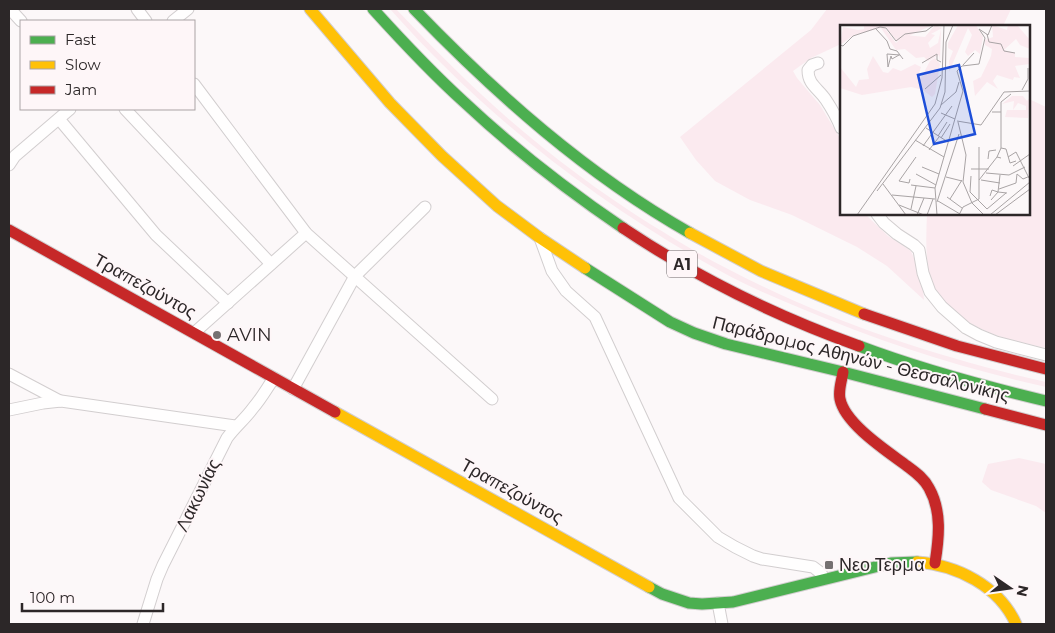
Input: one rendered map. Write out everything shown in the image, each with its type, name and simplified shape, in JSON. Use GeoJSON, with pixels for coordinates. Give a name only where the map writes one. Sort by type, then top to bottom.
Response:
{"type":"FeatureCollection","features":[{"type":"Feature","properties":{"kind":"main road","name":"Παράδρομος Αθηνών - Θεσσαλονίκης"},"geometry":{"type":"LineString","coordinates":[[310,9],[390,104],[497,206],[540,238],[670,322],[726,344],[844,372],[1046,425]]}},
{"type":"Feature","properties":{"kind":"main road","name":"Α1"},"geometry":{"type":"LineString","coordinates":[[373,9],[453,93],[526,157],[583,201],[685,266],[716,284],[748,299],[854,344],[912,365],[1046,401]]}},
{"type":"Feature","properties":{"kind":"main road","name":"Α1"},"geometry":{"type":"LineString","coordinates":[[414,9],[476,72],[561,145],[638,201],[708,244],[762,272],[851,310],[923,336],[999,358],[1046,369]]}},
{"type":"Feature","properties":{"kind":"main road","name":"Τραπεζούντος"},"geometry":{"type":"LineString","coordinates":[[9,230],[669,597],[689,603],[733,602],[891,563],[912,561],[935,564],[960,571],[974,579],[1006,606],[1016,624]]}},
{"type":"Feature","properties":{"kind":"main road"},"geometry":{"type":"LineString","coordinates":[[844,372],[840,394],[846,414],[857,427],[919,475],[928,486],[939,518],[939,537],[935,564]]}},
{"type":"Feature","properties":{"kind":"street"},"geometry":{"type":"LineString","coordinates":[[10,9],[20,21]]}},
{"type":"Feature","properties":{"kind":"street"},"geometry":{"type":"LineString","coordinates":[[137,9],[145,20]]}},
{"type":"Feature","properties":{"kind":"street"},"geometry":{"type":"LineString","coordinates":[[174,20],[188,9]]}},
{"type":"Feature","properties":{"kind":"street"},"geometry":{"type":"LineString","coordinates":[[818,63],[812,65],[808,70],[808,77],[825,98],[840,126]]}},
{"type":"Feature","properties":{"kind":"street"},"geometry":{"type":"LineString","coordinates":[[195,85],[306,233],[492,399]]}},
{"type":"Feature","properties":{"kind":"street"},"geometry":{"type":"LineString","coordinates":[[9,165],[15,156],[69,110]]}},
{"type":"Feature","properties":{"kind":"street"},"geometry":{"type":"LineString","coordinates":[[127,110],[271,264]]}},
{"type":"Feature","properties":{"kind":"street"},"geometry":{"type":"LineString","coordinates":[[59,118],[156,235],[228,303]]}},
{"type":"Feature","properties":{"kind":"street"},"geometry":{"type":"LineString","coordinates":[[294,389],[355,276],[425,207]]}},
{"type":"Feature","properties":{"kind":"street"},"geometry":{"type":"LineString","coordinates":[[878,215],[884,223],[918,250],[923,273],[930,292],[942,307],[966,328],[996,342],[1046,355]]}},
{"type":"Feature","properties":{"kind":"street"},"geometry":{"type":"LineString","coordinates":[[194,333],[306,233]]}},
{"type":"Feature","properties":{"kind":"street"},"geometry":{"type":"LineString","coordinates":[[540,238],[552,271],[566,291],[594,316],[679,498],[718,536],[735,547],[762,559],[813,567],[821,573],[824,579]]}},
{"type":"Feature","properties":{"kind":"street"},"geometry":{"type":"LineString","coordinates":[[9,374],[61,402]]}},
{"type":"Feature","properties":{"kind":"street","name":"Λακωνίας"},"geometry":{"type":"LineString","coordinates":[[143,624],[163,565],[226,438],[256,405],[274,378]]}},
{"type":"Feature","properties":{"kind":"street"},"geometry":{"type":"LineString","coordinates":[[9,410],[43,403],[61,402],[235,426]]}},
{"type":"Feature","properties":{"kind":"street"},"geometry":{"type":"LineString","coordinates":[[718,603],[722,624]]}},
{"type":"Feature","properties":{"kind":"shaded area"},"geometry":{"type":"Polygon","coordinates":[[[390,9],[396,9],[487,100],[554,156],[625,208],[716,263],[803,305],[843,321],[923,349],[1046,382],[1046,387],[952,363],[860,332],[751,287],[676,246],[587,187],[544,155],[464,85],[390,9]]]}},
{"type":"Feature","properties":{"kind":"shaded area"},"geometry":{"type":"Polygon","coordinates":[[[827,9],[1011,9],[1003,25],[840,25],[840,44],[811,58],[793,71],[820,105],[840,138],[840,215],[866,215],[888,236],[911,251],[916,263],[924,300],[887,266],[857,247],[792,215],[750,200],[715,181],[696,160],[680,137],[811,30],[827,9]]]}},
{"type":"Feature","properties":{"kind":"shaded area"},"geometry":{"type":"Polygon","coordinates":[[[1030,99],[1046,107],[1046,348],[1004,338],[978,328],[955,312],[932,286],[926,241],[927,215],[1030,215],[1030,99]]]}},
{"type":"Feature","properties":{"kind":"shaded area"},"geometry":{"type":"Polygon","coordinates":[[[1019,458],[1046,464],[1046,513],[1036,506],[991,490],[982,482],[988,464],[1019,458]]]}},
{"type":"Feature","properties":{"kind":"traffic: fast"},"geometry":{"type":"LineString","coordinates":[[373,9],[440,80],[502,136],[561,184],[623,228]]}},
{"type":"Feature","properties":{"kind":"traffic: fast"},"geometry":{"type":"LineString","coordinates":[[414,9],[477,72],[544,131],[615,185],[690,233]]}},
{"type":"Feature","properties":{"kind":"traffic: fast"},"geometry":{"type":"LineString","coordinates":[[585,268],[670,322],[694,333],[726,344],[985,409]]}},
{"type":"Feature","properties":{"kind":"traffic: fast"},"geometry":{"type":"LineString","coordinates":[[859,346],[952,377],[1046,401]]}},
{"type":"Feature","properties":{"kind":"traffic: fast"},"geometry":{"type":"LineString","coordinates":[[649,587],[662,594],[689,603],[733,602],[891,563],[917,562]]}},
{"type":"Feature","properties":{"kind":"traffic: slow"},"geometry":{"type":"LineString","coordinates":[[310,9],[390,103],[442,156],[497,206],[585,268]]}},
{"type":"Feature","properties":{"kind":"traffic: slow"},"geometry":{"type":"LineString","coordinates":[[690,233],[761,271],[864,314]]}},
{"type":"Feature","properties":{"kind":"traffic: slow"},"geometry":{"type":"LineString","coordinates":[[335,412],[649,587]]}},
{"type":"Feature","properties":{"kind":"traffic: slow"},"geometry":{"type":"LineString","coordinates":[[917,562],[932,564],[961,573],[988,588],[1009,611],[1016,624]]}},
{"type":"Feature","properties":{"kind":"traffic: jam"},"geometry":{"type":"LineString","coordinates":[[623,228],[679,263],[737,294],[797,322],[859,346]]}},
{"type":"Feature","properties":{"kind":"traffic: jam"},"geometry":{"type":"LineString","coordinates":[[9,230],[335,412]]}},
{"type":"Feature","properties":{"kind":"traffic: jam"},"geometry":{"type":"LineString","coordinates":[[864,314],[957,346],[1046,369]]}},
{"type":"Feature","properties":{"kind":"traffic: jam"},"geometry":{"type":"LineString","coordinates":[[843,372],[840,399],[843,408],[850,418],[878,445],[925,481],[929,488],[938,515],[938,544],[935,563]]}},
{"type":"Feature","properties":{"kind":"traffic: jam"},"geometry":{"type":"LineString","coordinates":[[985,409],[1046,425]]}},
{"type":"Feature","properties":{"kind":"place","name":"AVIN"},"geometry":{"type":"Point","coordinates":[217,335]}},
{"type":"Feature","properties":{"kind":"place","name":"Νεο Τερμα"},"geometry":{"type":"Point","coordinates":[829,565]}}]}
